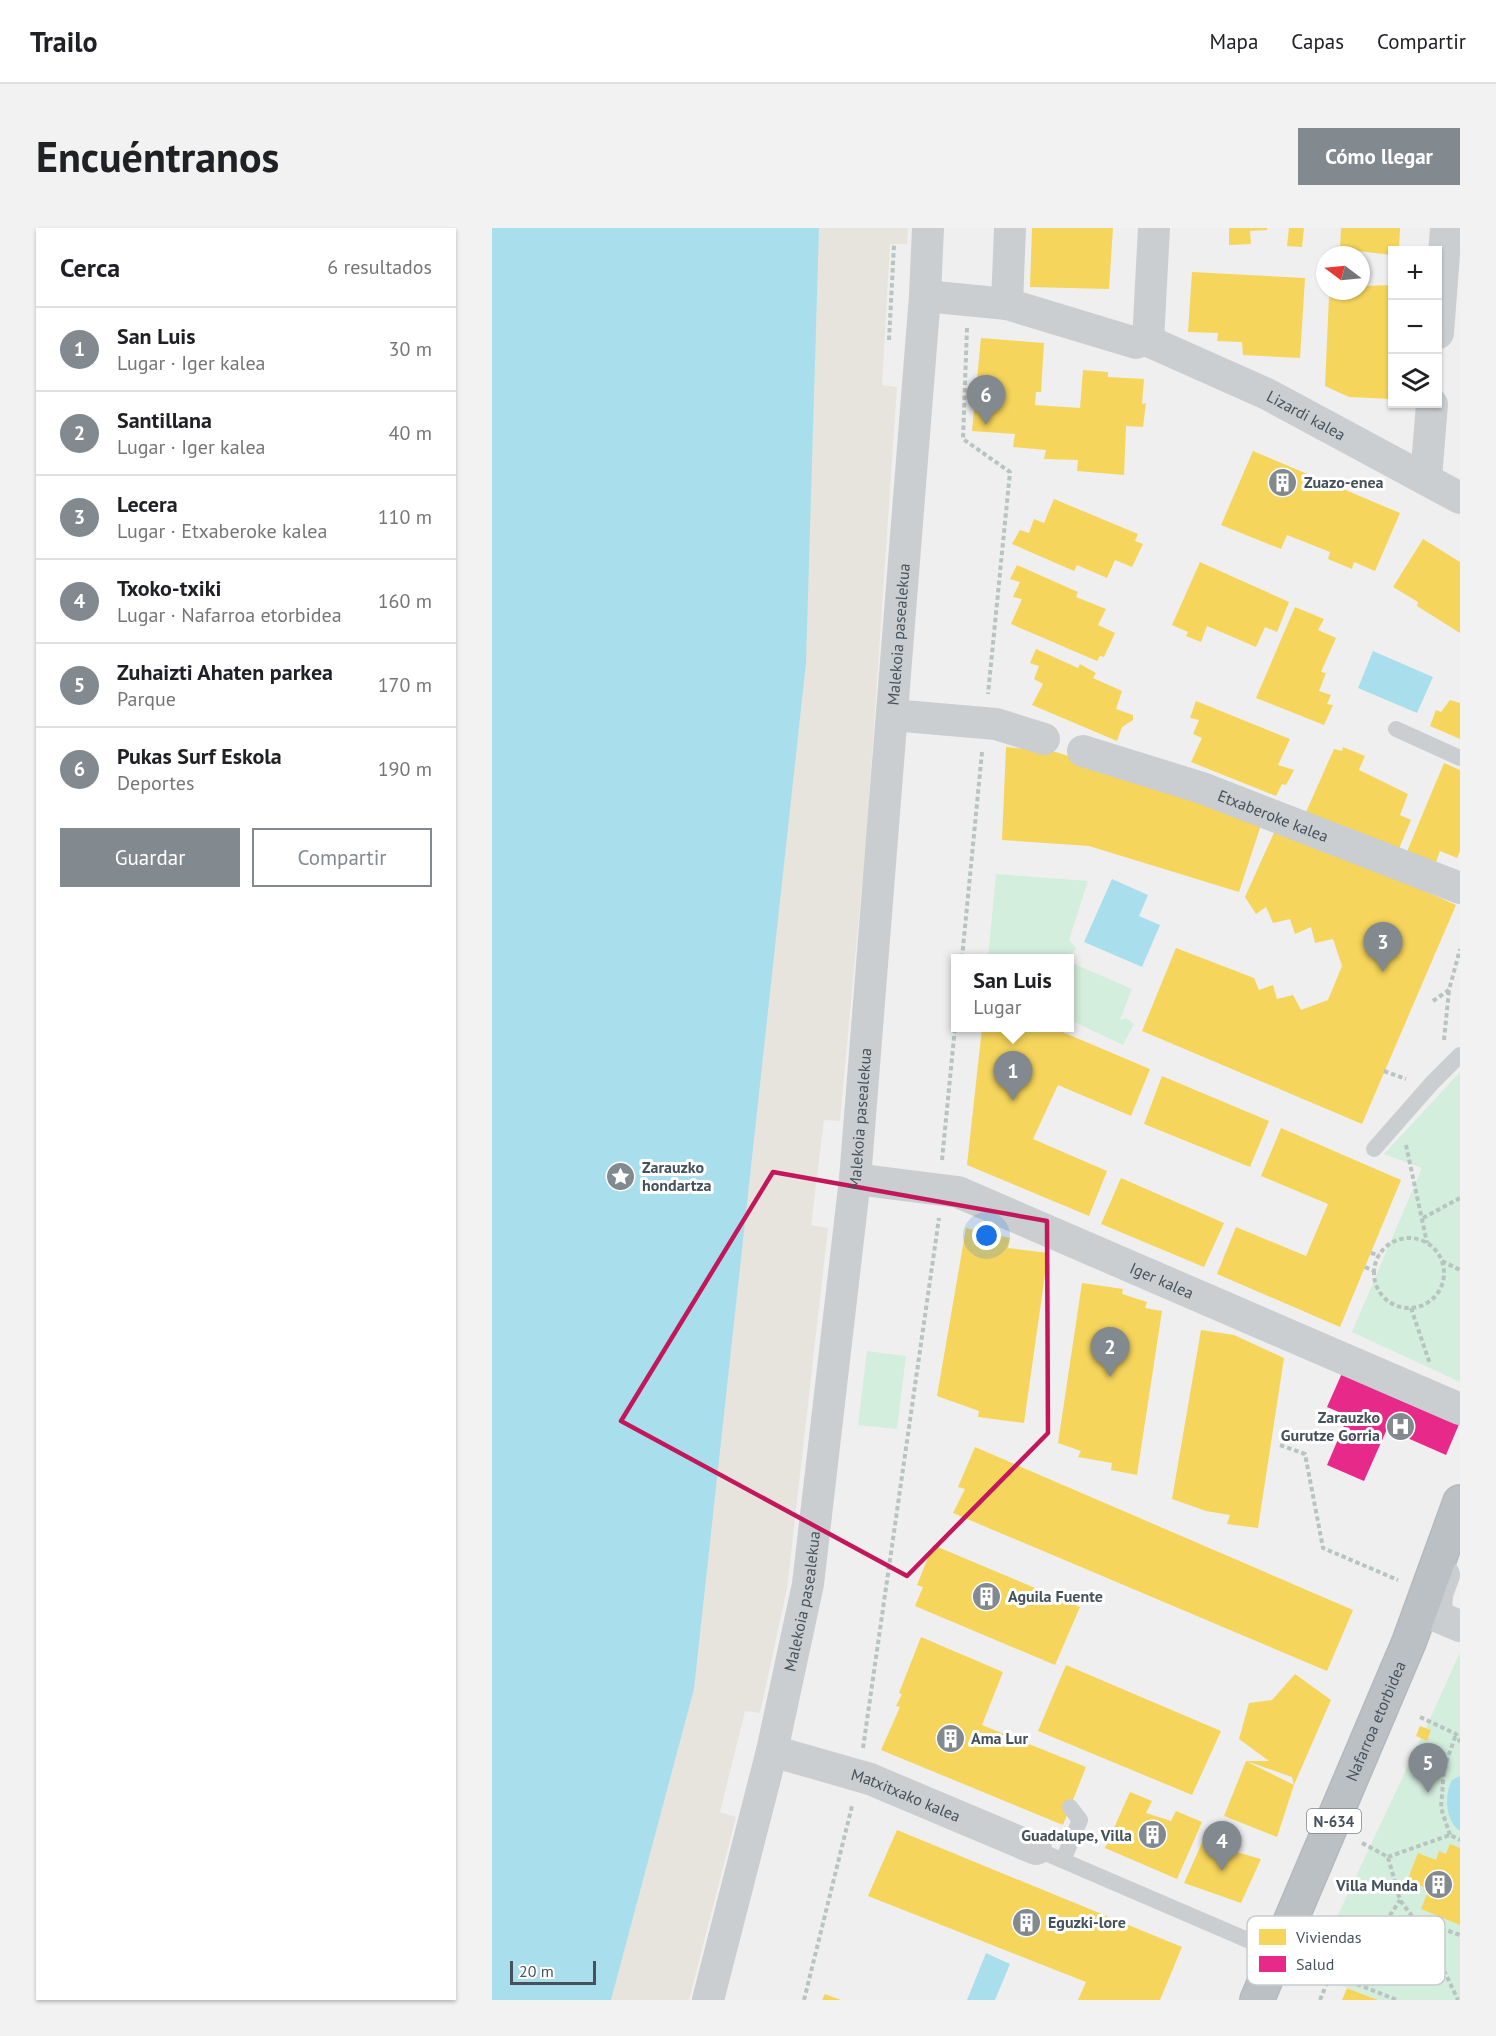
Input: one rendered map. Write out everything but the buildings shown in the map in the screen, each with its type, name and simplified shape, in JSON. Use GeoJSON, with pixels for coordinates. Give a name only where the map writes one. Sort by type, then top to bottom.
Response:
{"type":"FeatureCollection","features":[{"type":"Feature","properties":{"kind":"highway","name":"Nafarroa etorbidea"},"geometry":{"type":"LineString","coordinates":[[1309,1916],[1460,1502]]}},
{"type":"Feature","properties":{"kind":"highway","name":"Nafarroa etorbidea"},"geometry":{"type":"LineString","coordinates":[[1409,1642],[1448,1621],[1460,1559]]}},
{"type":"Feature","properties":{"kind":"highway","name":"Nafarroa etorbidea"},"geometry":{"type":"LineString","coordinates":[[1257,2000],[1270,1985]]}},
{"type":"Feature","properties":{"kind":"street","name":"Malekoia pasealekua"},"geometry":{"type":"LineString","coordinates":[[708,2000],[772,1751],[808,1584],[855,1179],[926,296],[928,228]]}},
{"type":"Feature","properties":{"kind":"street"},"geometry":{"type":"LineString","coordinates":[[1006,304],[1010,228]]}},
{"type":"Feature","properties":{"kind":"street"},"geometry":{"type":"LineString","coordinates":[[1142,342],[1154,228]]}},
{"type":"Feature","properties":{"kind":"street"},"geometry":{"type":"LineString","coordinates":[[1440,300],[1446,228]]}},
{"type":"Feature","properties":{"kind":"street","name":"Lizardi kalea"},"geometry":{"type":"LineString","coordinates":[[926,296],[1006,304],[1142,342],[1269,395],[1460,498]]}},
{"type":"Feature","properties":{"kind":"street"},"geometry":{"type":"LineString","coordinates":[[1426,478],[1432,408]]}},
{"type":"Feature","properties":{"kind":"street"},"geometry":{"type":"LineString","coordinates":[[892,715],[985,723],[1044,739]]}},
{"type":"Feature","properties":{"kind":"street","name":"Etxaberoke kalea"},"geometry":{"type":"LineString","coordinates":[[1083,751],[1202,788],[1460,888]]}},
{"type":"Feature","properties":{"kind":"street","name":"Iger kalea"},"geometry":{"type":"LineString","coordinates":[[855,1179],[958,1192],[1451,1405]]}},
{"type":"Feature","properties":{"kind":"street"},"geometry":{"type":"LineString","coordinates":[[1448,1621],[1437,1594],[1460,1533]]}},
{"type":"Feature","properties":{"kind":"street","name":"Matxitxako kalea"},"geometry":{"type":"LineString","coordinates":[[772,1751],[870,1779],[1050,1854]]}},
{"type":"Feature","properties":{"kind":"lane"},"geometry":{"type":"LineString","coordinates":[[1396,729],[1460,758]]}},
{"type":"Feature","properties":{"kind":"lane"},"geometry":{"type":"LineString","coordinates":[[1374,1149],[1460,1055]]}},
{"type":"Feature","properties":{"kind":"lane"},"geometry":{"type":"LineString","coordinates":[[1070,1807],[1080,1820],[1050,1854],[1247,1939]]}},
{"type":"Feature","properties":{"kind":"path"},"geometry":{"type":"LineString","coordinates":[[888,352],[894,245]]}},
{"type":"Feature","properties":{"kind":"path"},"geometry":{"type":"LineString","coordinates":[[962,954],[1010,472],[963,439],[969,300]]}},
{"type":"Feature","properties":{"kind":"path"},"geometry":{"type":"LineString","coordinates":[[1444,1042],[1449,990],[1460,949]]}},
{"type":"Feature","properties":{"kind":"path"},"geometry":{"type":"LineString","coordinates":[[1433,1001],[1449,990]]}},
{"type":"Feature","properties":{"kind":"path"},"geometry":{"type":"LineString","coordinates":[[942,1160],[955,1032]]}},
{"type":"Feature","properties":{"kind":"path"},"geometry":{"type":"LineString","coordinates":[[1405,1140],[1427,1244],[1441,1260],[1460,1270]]}},
{"type":"Feature","properties":{"kind":"path"},"geometry":{"type":"LineString","coordinates":[[1423,1218],[1460,1198]]}},
{"type":"Feature","properties":{"kind":"path"},"geometry":{"type":"LineString","coordinates":[[861,1758],[940,1223]]}},
{"type":"Feature","properties":{"kind":"path"},"geometry":{"type":"LineString","coordinates":[[1427,1244],[1406,1238],[1386,1247],[1379,1255],[1374,1271],[1375,1283],[1380,1294],[1400,1307],[1411,1308],[1431,1300],[1438,1292],[1444,1271],[1441,1260]]}},
{"type":"Feature","properties":{"kind":"path"},"geometry":{"type":"LineString","coordinates":[[1371,1253],[1379,1255]]}},
{"type":"Feature","properties":{"kind":"path"},"geometry":{"type":"LineString","coordinates":[[1365,1267],[1374,1271]]}},
{"type":"Feature","properties":{"kind":"path"},"geometry":{"type":"LineString","coordinates":[[1411,1308],[1451,1405]]}},
{"type":"Feature","properties":{"kind":"path"},"geometry":{"type":"LineString","coordinates":[[1280,1445],[1305,1454],[1323,1548],[1398,1580]]}},
{"type":"Feature","properties":{"kind":"path"},"geometry":{"type":"LineString","coordinates":[[1420,1717],[1456,1734],[1460,1742]]}},
{"type":"Feature","properties":{"kind":"path"},"geometry":{"type":"LineString","coordinates":[[1456,1734],[1444,1769],[1441,1808],[1450,1835],[1460,1840]]}},
{"type":"Feature","properties":{"kind":"path"},"geometry":{"type":"LineString","coordinates":[[804,2000],[852,1806]]}},
{"type":"Feature","properties":{"kind":"path"},"geometry":{"type":"LineString","coordinates":[[1388,1857],[1450,1835]]}},
{"type":"Feature","properties":{"kind":"path"},"geometry":{"type":"LineString","coordinates":[[1362,1843],[1388,1857],[1400,1900],[1412,1916]]}},
{"type":"Feature","properties":{"kind":"path"},"geometry":{"type":"LineString","coordinates":[[1390,1916],[1400,1900]]}},
{"type":"Feature","properties":{"kind":"path"},"geometry":{"type":"LineString","coordinates":[[1445,1929],[1460,1935]]}},
{"type":"Feature","properties":{"kind":"path"},"geometry":{"type":"LineString","coordinates":[[1445,1973],[1458,2000]]}},
{"type":"Feature","properties":{"kind":"path"},"geometry":{"type":"LineString","coordinates":[[1320,2000],[1326,1985]]}},
{"type":"Feature","properties":{"kind":"path"},"geometry":{"type":"LineString","coordinates":[[1360,1985],[1397,2000]]}},
{"type":"Feature","properties":{"kind":"highlighted area"},"geometry":{"type":"Polygon","coordinates":[[[773,1172],[1047,1221],[1048,1433],[907,1576],[621,1421],[773,1172]]]}},
{"type":"Feature","properties":{"kind":"green space"},"geometry":{"type":"Polygon","coordinates":[[[996,874],[1088,881],[1069,940],[1076,948],[1073,954],[988,954],[996,874]]]}},
{"type":"Feature","properties":{"kind":"green space"},"geometry":{"type":"Polygon","coordinates":[[[1074,964],[1132,989],[1120,1020],[1126,1018],[1134,1024],[1123,1045],[1074,1022],[1074,964]]]}},
{"type":"Feature","properties":{"kind":"green space"},"geometry":{"type":"Polygon","coordinates":[[[1460,1072],[1460,1382],[1352,1332],[1422,1168],[1384,1154],[1460,1072]]]}},
{"type":"Feature","properties":{"kind":"green space"},"geometry":{"type":"Polygon","coordinates":[[[867,1351],[906,1356],[897,1429],[858,1425],[867,1351]]]}},
{"type":"Feature","properties":{"kind":"green space"},"geometry":{"type":"Polygon","coordinates":[[[1460,1652],[1460,2000],[1379,2000],[1340,1985],[1445,1985],[1445,1916],[1337,1916],[1421,1738],[1427,1740],[1431,1731],[1426,1728],[1460,1652]]]}},
{"type":"Feature","properties":{"kind":"sand","name":"Zarauzko hondartza"},"geometry":{"type":"Polygon","coordinates":[[[492,228],[908,228],[907,244],[890,244],[882,385],[897,387],[867,829],[840,1121],[824,1120],[811,1225],[828,1228],[787,1589],[760,1713],[745,1711],[720,1812],[736,1817],[689,2000],[492,2000],[492,228]]]}},
{"type":"Feature","properties":{"kind":"water","name":"Zarauzko hondartza"},"geometry":{"type":"Polygon","coordinates":[[[492,228],[819,228],[806,663],[694,1689],[611,2000],[492,2000],[492,228]]]}},
{"type":"Feature","properties":{"kind":"water"},"geometry":{"type":"Polygon","coordinates":[[[1373,651],[1433,677],[1417,713],[1358,688],[1373,651]]]}},
{"type":"Feature","properties":{"kind":"water"},"geometry":{"type":"Polygon","coordinates":[[[1112,879],[1148,895],[1139,916],[1160,925],[1142,967],[1084,942],[1112,879]]]}},
{"type":"Feature","properties":{"kind":"water"},"geometry":{"type":"Polygon","coordinates":[[[1460,1776],[1460,1831],[1451,1821],[1447,1800],[1452,1780],[1460,1776]]]}},
{"type":"Feature","properties":{"kind":"water"},"geometry":{"type":"Polygon","coordinates":[[[986,1953],[1010,1964],[995,2000],[967,2000],[986,1953]]]}},
{"type":"Feature","properties":{"kind":"place","name":"Pukas Surf Eskola"},"geometry":{"type":"Point","coordinates":[986,425]}},
{"type":"Feature","properties":{"kind":"place","name":"Zuazo-enea"},"geometry":{"type":"Point","coordinates":[1283,482]}},
{"type":"Feature","properties":{"kind":"place","name":"Lecera"},"geometry":{"type":"Point","coordinates":[1383,972]}},
{"type":"Feature","properties":{"kind":"place","name":"San Luis"},"geometry":{"type":"Point","coordinates":[1013,1101]}},
{"type":"Feature","properties":{"kind":"place","name":"Zarauzko hondartza"},"geometry":{"type":"Point","coordinates":[621,1176]}},
{"type":"Feature","properties":{"kind":"place","name":"Santillana"},"geometry":{"type":"Point","coordinates":[1110,1377]}},
{"type":"Feature","properties":{"kind":"place","name":"Zarauzko Gurutze Gorria"},"geometry":{"type":"Point","coordinates":[1401,1426]}},
{"type":"Feature","properties":{"kind":"place","name":"Aguila Fuente"},"geometry":{"type":"Point","coordinates":[987,1596]}},
{"type":"Feature","properties":{"kind":"place","name":"Ama Lur"},"geometry":{"type":"Point","coordinates":[950,1738]}},
{"type":"Feature","properties":{"kind":"place","name":"Zuhaizti Ahaten parkea"},"geometry":{"type":"Point","coordinates":[1428,1793]}},
{"type":"Feature","properties":{"kind":"place","name":"Guadalupe, Villa"},"geometry":{"type":"Point","coordinates":[1153,1835]}},
{"type":"Feature","properties":{"kind":"place","name":"Txoko-txiki"},"geometry":{"type":"Point","coordinates":[1222,1871]}},
{"type":"Feature","properties":{"kind":"place","name":"Villa Munda"},"geometry":{"type":"Point","coordinates":[1439,1885]}},
{"type":"Feature","properties":{"kind":"place","name":"Eguzki-lore"},"geometry":{"type":"Point","coordinates":[1027,1922]}}]}
